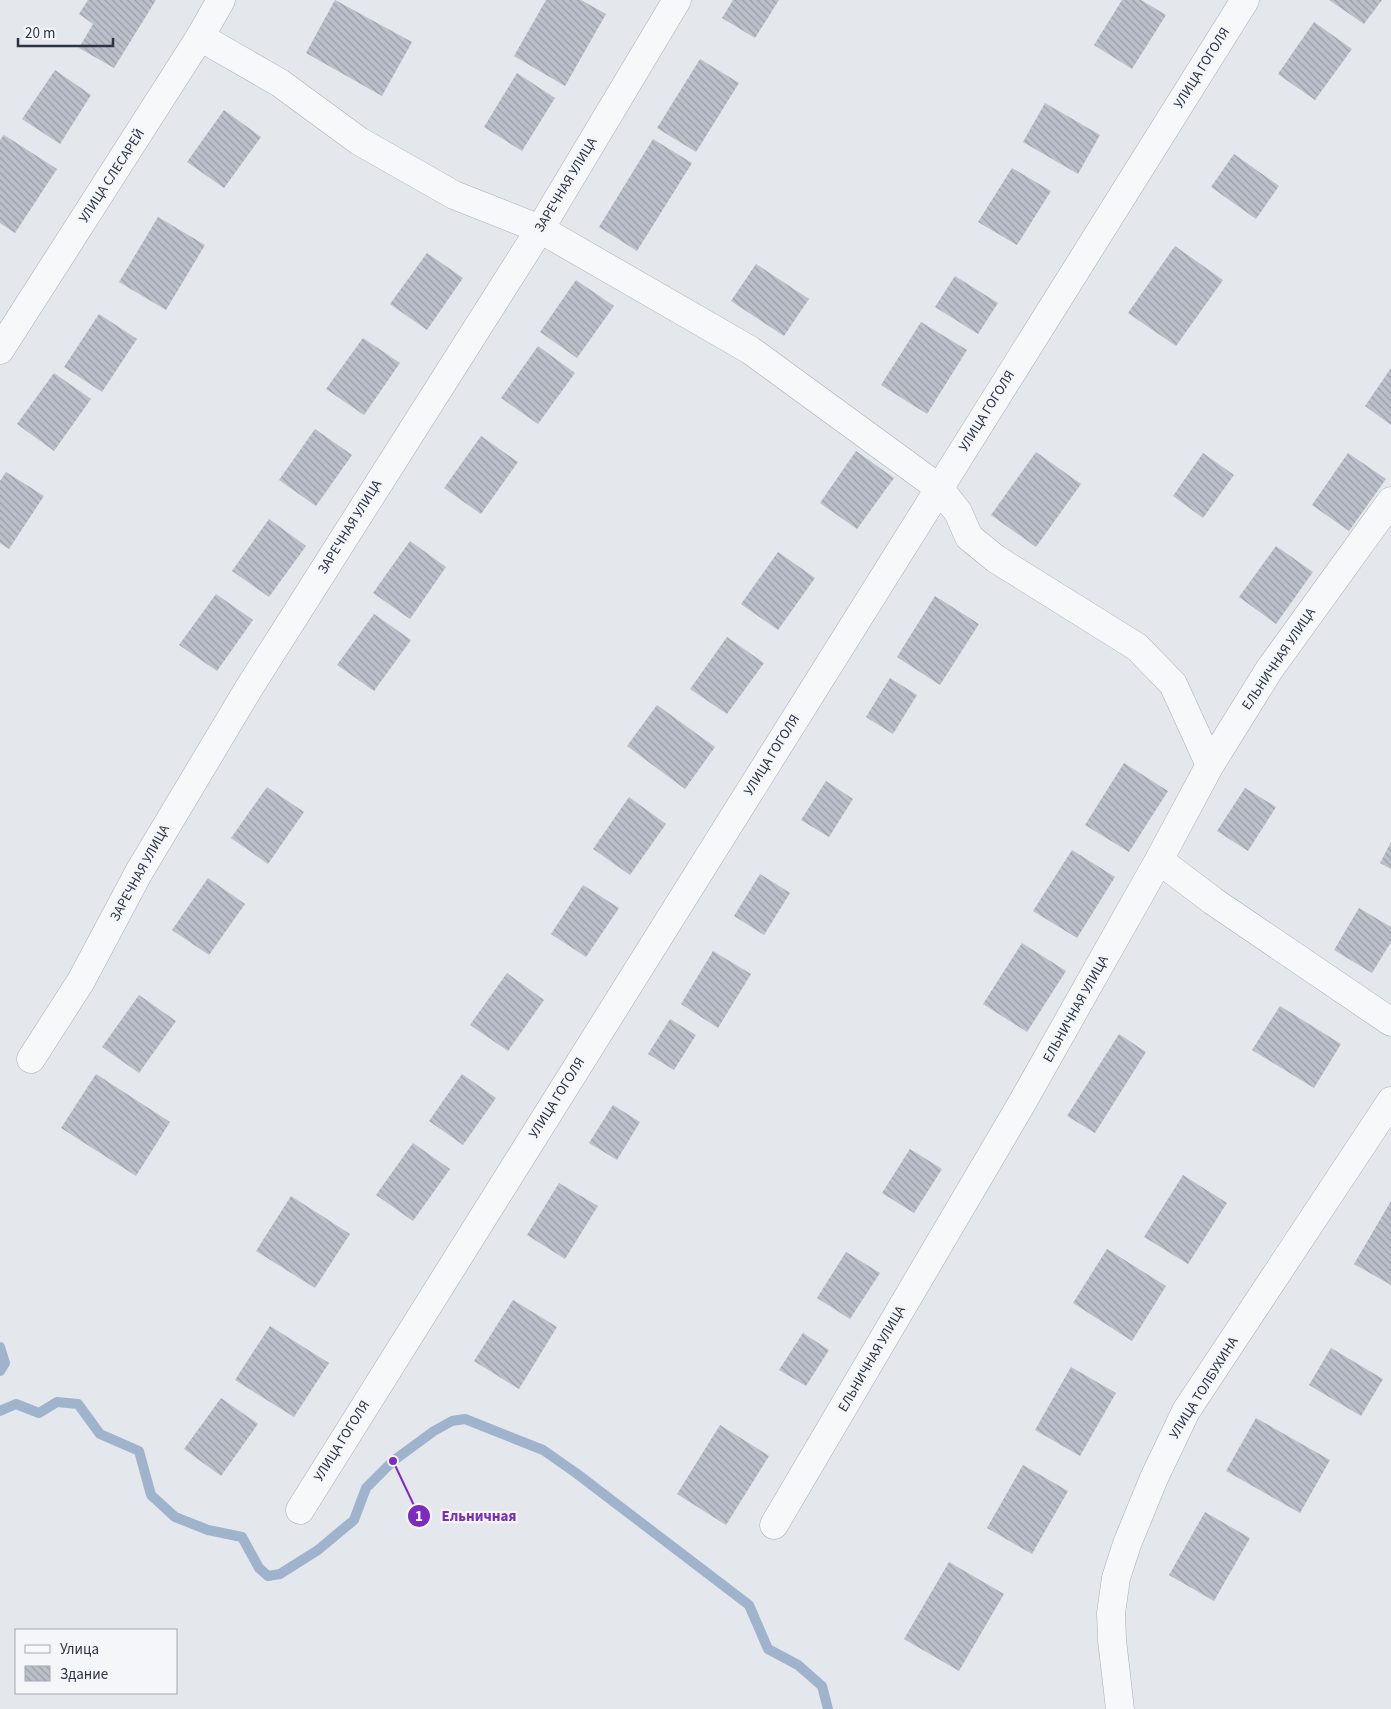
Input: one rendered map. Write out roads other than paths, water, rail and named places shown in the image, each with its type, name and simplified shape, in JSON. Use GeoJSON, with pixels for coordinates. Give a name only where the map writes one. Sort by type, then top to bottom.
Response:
{"type":"FeatureCollection","features":[{"type":"Feature","properties":{"kind":"street","name":"УЛИЦА СЛЕСАРЕЙ"},"geometry":{"type":"LineString","coordinates":[[0,350],[221,0]]}},
{"type":"Feature","properties":{"kind":"street","name":"ЗАРЕЧНАЯ УЛИЦА"},"geometry":{"type":"LineString","coordinates":[[31,1059],[81,981],[139,872],[249,688],[540,230],[677,0]]}},
{"type":"Feature","properties":{"kind":"street","name":"УЛИЦА ГОГОЛЯ"},"geometry":{"type":"LineString","coordinates":[[300,1510],[1245,0]]}},
{"type":"Feature","properties":{"kind":"street"},"geometry":{"type":"LineString","coordinates":[[200,36],[280,83],[359,141],[454,195],[540,230],[750,350],[939,488],[958,512],[969,537],[996,560],[1137,648],[1173,684],[1210,764]]}},
{"type":"Feature","properties":{"kind":"street","name":"ЕЛЬНИЧНАЯ УЛИЦА"},"geometry":{"type":"LineString","coordinates":[[774,1525],[1022,1104],[1160,860],[1210,764],[1269,670],[1391,501]]}},
{"type":"Feature","properties":{"kind":"street"},"geometry":{"type":"LineString","coordinates":[[1160,860],[1213,901],[1391,1022]]}},
{"type":"Feature","properties":{"kind":"street","name":"УЛИЦА ТОЛБУХИНА"},"geometry":{"type":"LineString","coordinates":[[1120,1709],[1112,1640],[1111,1613],[1116,1578],[1127,1544],[1154,1478],[1186,1411],[1391,1101]]}},
{"type":"Feature","properties":{"kind":"waterway"},"geometry":{"type":"LineString","coordinates":[[0,1347],[5,1363],[0,1371]]}},
{"type":"Feature","properties":{"kind":"waterway"},"geometry":{"type":"LineString","coordinates":[[0,1411],[16,1404],[39,1413],[57,1402],[78,1404],[100,1434],[139,1451],[151,1495],[175,1517],[208,1530],[242,1537],[259,1568],[268,1576],[280,1574],[318,1550],[354,1520],[366,1488],[393,1461],[434,1431],[452,1421],[465,1419],[543,1450],[749,1605],[768,1649],[798,1665],[822,1686],[828,1709]]}},
{"type":"Feature","properties":{"kind":"place","name":"Ельничная"},"geometry":{"type":"Point","coordinates":[393,1461]}}]}
